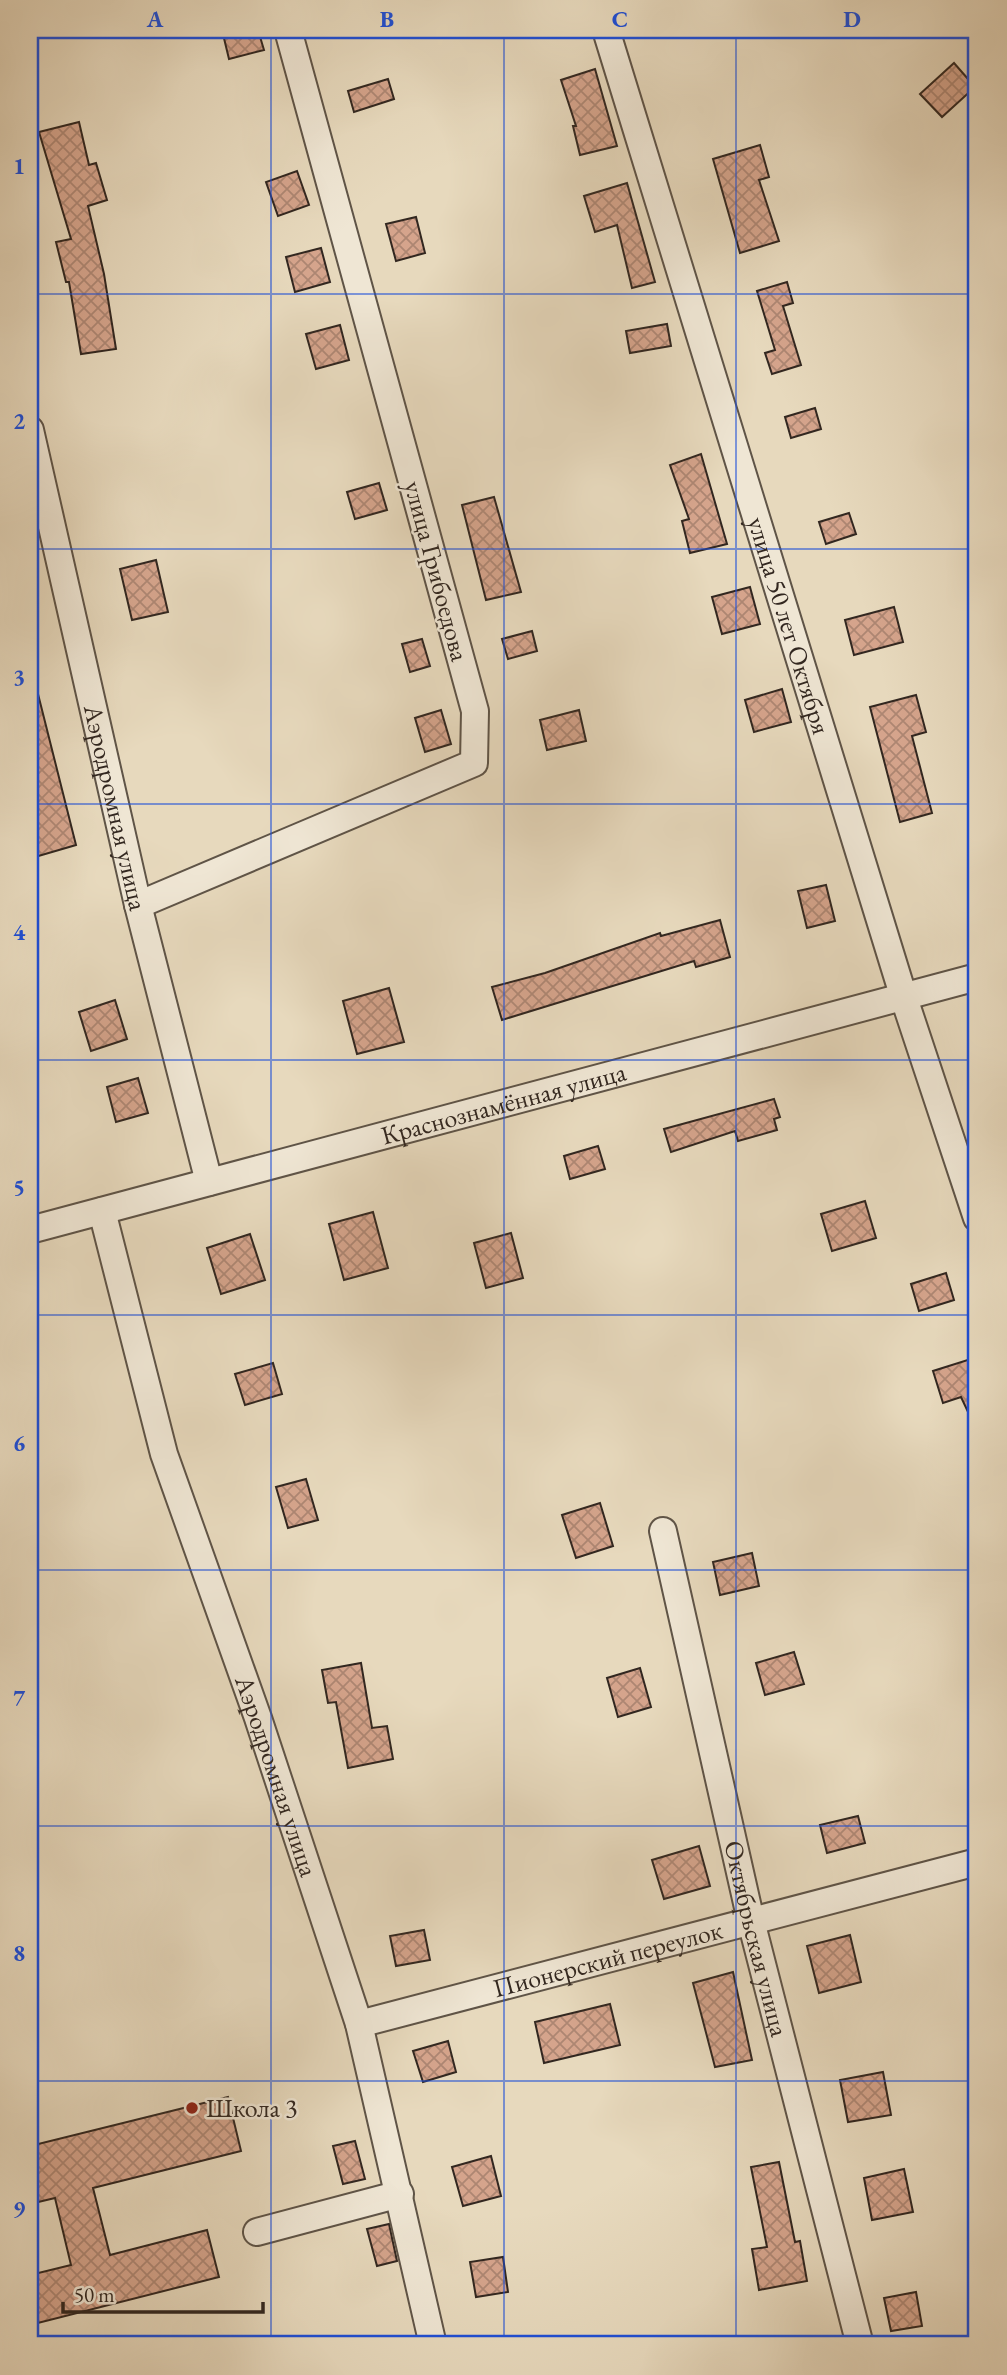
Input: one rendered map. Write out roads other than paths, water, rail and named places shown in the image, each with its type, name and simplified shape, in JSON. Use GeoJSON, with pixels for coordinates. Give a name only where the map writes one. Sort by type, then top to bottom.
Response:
{"type":"FeatureCollection","features":[{"type":"Feature","properties":{"kind":"street","name":"улица Грибоедова"},"geometry":{"type":"LineString","coordinates":[[138,905],[474,764],[475,711],[288,30]]}},
{"type":"Feature","properties":{"kind":"street","name":"улица 50 лет Октября"},"geometry":{"type":"LineString","coordinates":[[606,30],[904,999],[977,1218]]}},
{"type":"Feature","properties":{"kind":"street","name":"Аэродромная улица"},"geometry":{"type":"LineString","coordinates":[[30,430],[138,905],[209,1182]]}},
{"type":"Feature","properties":{"kind":"street","name":"Краснознамённая улица"},"geometry":{"type":"LineString","coordinates":[[30,1230],[563,1085],[904,999],[977,976]]}},
{"type":"Feature","properties":{"kind":"street","name":"Аэродромная улица"},"geometry":{"type":"LineString","coordinates":[[102,1211],[164,1454],[262,1730],[359,2024],[433,2345]]}},
{"type":"Feature","properties":{"kind":"street","name":"Октябрьская улица"},"geometry":{"type":"LineString","coordinates":[[663,1531],[751,1921],[860,2345]]}},
{"type":"Feature","properties":{"kind":"street","name":"Пионерский переулок"},"geometry":{"type":"LineString","coordinates":[[359,2024],[977,1862]]}},
{"type":"Feature","properties":{"kind":"street"},"geometry":{"type":"LineString","coordinates":[[257,2232],[400,2194]]}},
{"type":"Feature","properties":{"kind":"place","name":"Школа 3"},"geometry":{"type":"Point","coordinates":[192,2108]}}]}
